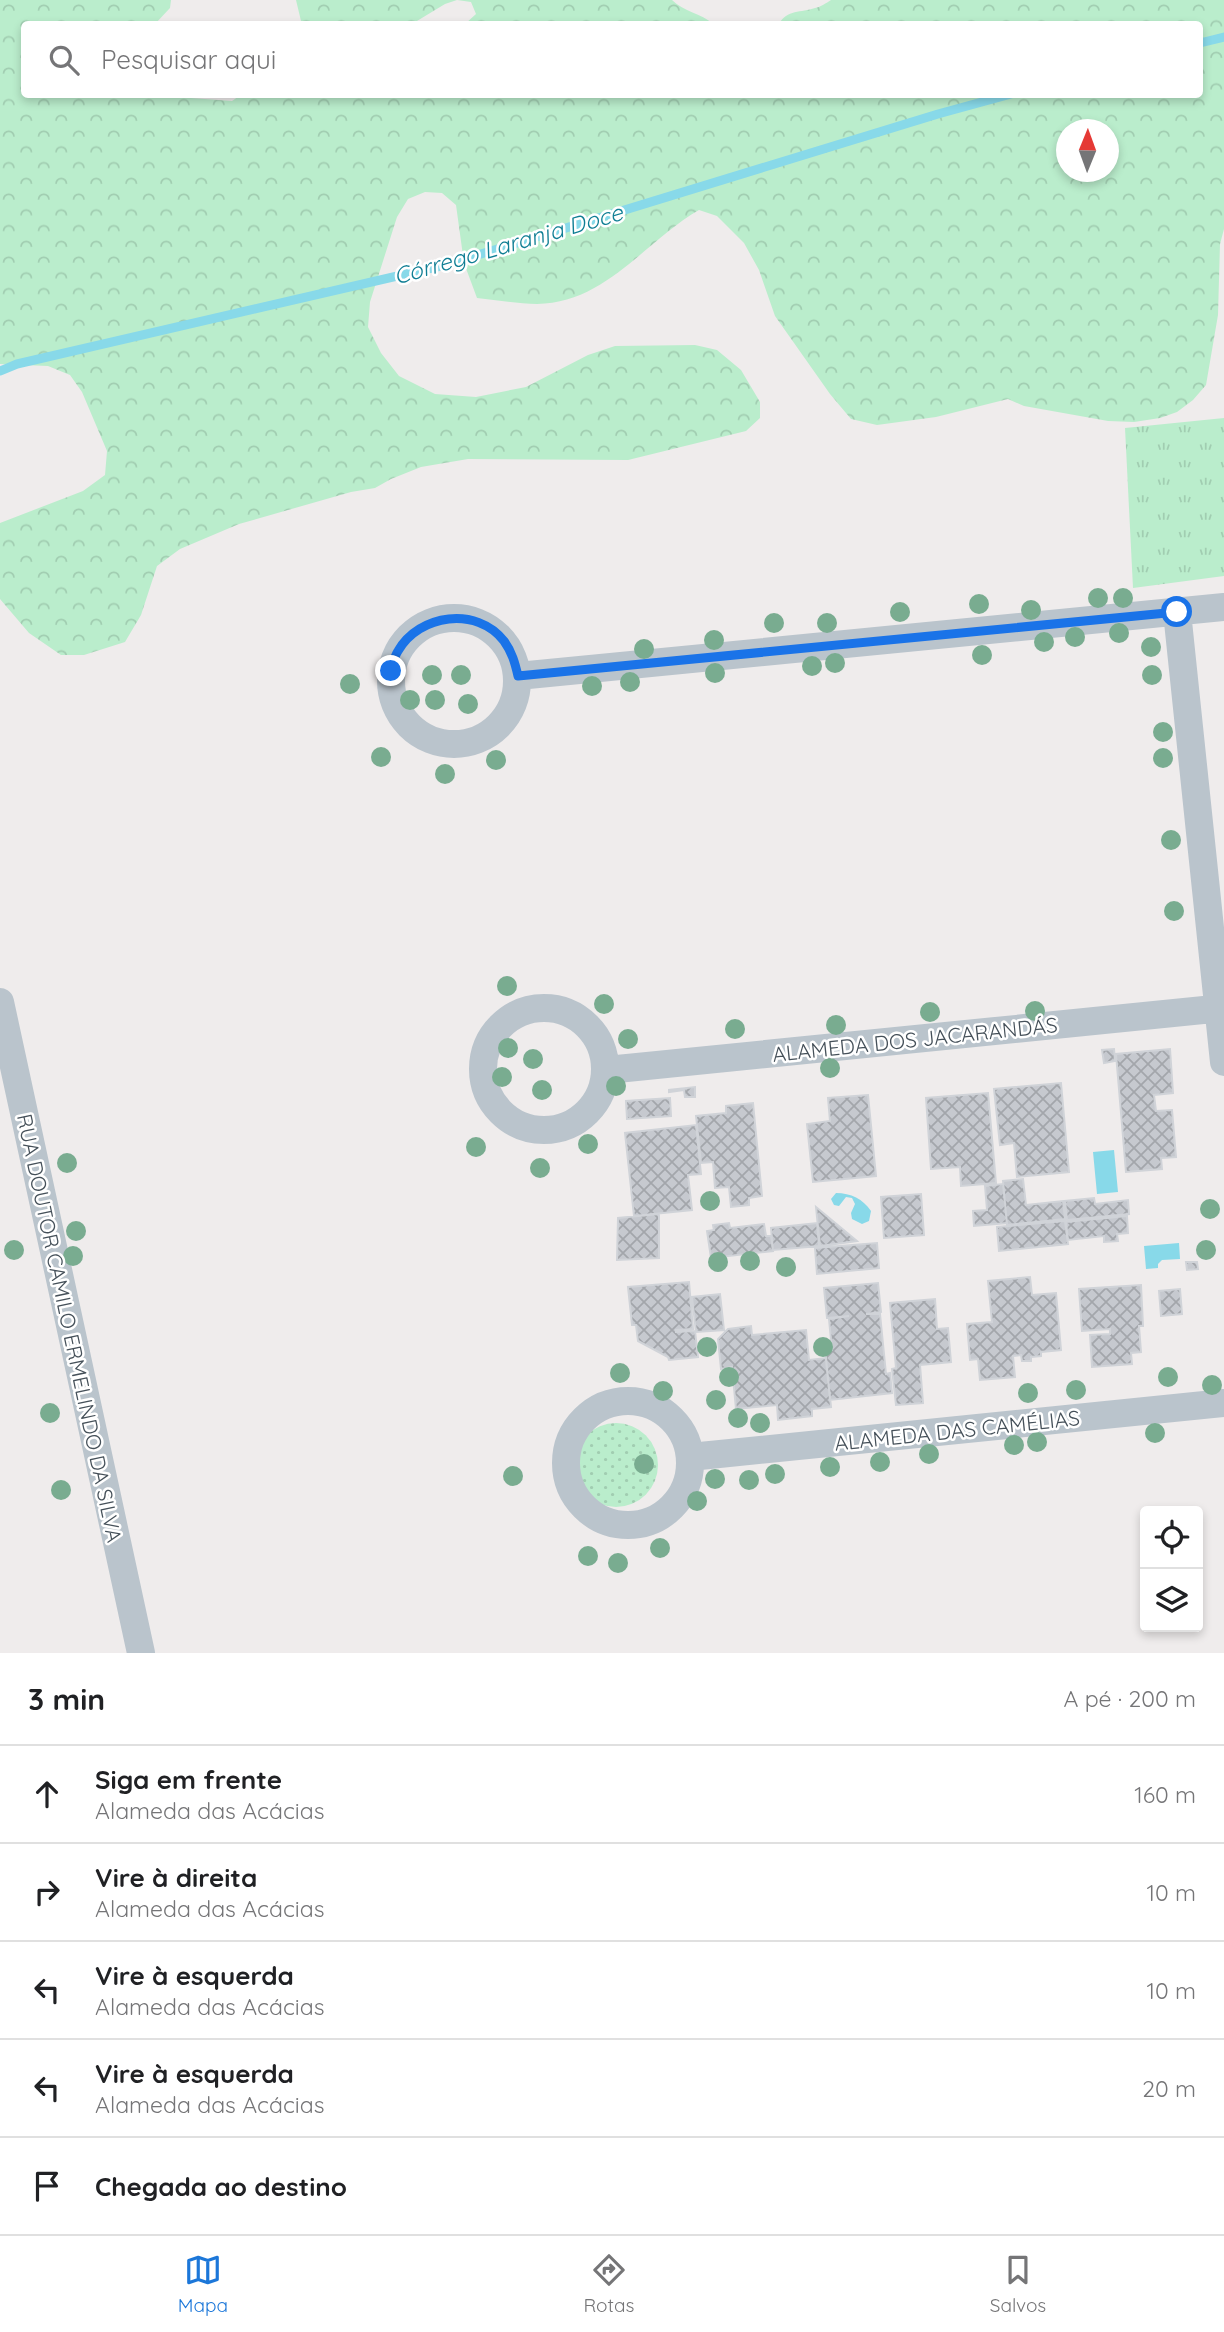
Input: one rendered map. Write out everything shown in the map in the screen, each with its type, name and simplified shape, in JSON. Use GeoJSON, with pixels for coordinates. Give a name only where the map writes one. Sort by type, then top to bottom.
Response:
{"type":"FeatureCollection","features":[{"type":"Feature","properties":{"kind":"street"},"geometry":{"type":"LineString","coordinates":[[518,676],[1224,607]]}},
{"type":"Feature","properties":{"kind":"street"},"geometry":{"type":"LineString","coordinates":[[1177,612],[1221,1008],[1224,1062]]}},
{"type":"Feature","properties":{"kind":"street"},"geometry":{"type":"LineString","coordinates":[[446,618],[467,619],[486,626],[502,639],[513,656],[518,676],[516,697],[507,717],[492,732],[472,742],[451,745],[430,740],[411,729],[398,712],[391,692],[391,671],[397,652],[418,630],[446,618]]}},
{"type":"Feature","properties":{"kind":"street","name":"RUA DOUTOR CAMILO ERMELINDO DA SILVA"},"geometry":{"type":"LineString","coordinates":[[0,1002],[141,1653]]}},
{"type":"Feature","properties":{"kind":"street"},"geometry":{"type":"LineString","coordinates":[[537,1008],[558,1009],[577,1017],[593,1031],[603,1049],[607,1070],[603,1089],[593,1107],[579,1120],[561,1129],[541,1131],[522,1127],[505,1116],[491,1101],[484,1083],[483,1063],[489,1043],[500,1026],[517,1014],[537,1008]]}},
{"type":"Feature","properties":{"kind":"street","name":"ALAMEDA DOS JACARANDÁS"},"geometry":{"type":"LineString","coordinates":[[607,1070],[1221,1008]]}},
{"type":"Feature","properties":{"kind":"street"},"geometry":{"type":"LineString","coordinates":[[620,1402],[649,1405],[674,1421],[685,1438],[690,1457],[689,1478],[680,1497],[666,1512],[647,1522],[626,1525],[606,1521],[597,1516],[575,1495],[567,1475],[566,1454],[572,1435],[592,1413],[620,1402]]}},
{"type":"Feature","properties":{"kind":"street","name":"ALAMEDA DAS CAMÉLIAS"},"geometry":{"type":"LineString","coordinates":[[690,1457],[1224,1403]]}},
{"type":"Feature","properties":{"kind":"green space"},"geometry":{"type":"Polygon","coordinates":[[[0,0],[171,0],[170,8],[158,21],[21,21],[21,98],[191,98],[232,101],[236,98],[1203,98],[1203,21],[781,21],[790,14],[823,5],[831,0],[1224,0],[1224,229],[1220,244],[1218,315],[1206,385],[1193,400],[1177,412],[1160,418],[1134,422],[1108,421],[1024,406],[1008,399],[936,417],[877,425],[851,419],[775,316],[759,270],[744,243],[717,216],[699,210],[624,268],[584,293],[562,301],[522,303],[477,298],[464,263],[456,205],[442,193],[425,192],[408,199],[397,217],[370,302],[368,327],[381,353],[399,376],[435,394],[476,397],[526,387],[588,355],[615,346],[695,345],[717,350],[741,370],[760,402],[760,418],[746,431],[628,460],[468,459],[421,467],[375,488],[351,492],[239,524],[180,549],[157,566],[141,615],[125,642],[84,655],[61,655],[29,633],[0,599],[0,523],[83,491],[105,475],[107,451],[82,392],[70,375],[48,366],[0,364],[0,0]]]}},
{"type":"Feature","properties":{"kind":"green space"},"geometry":{"type":"Polygon","coordinates":[[[296,0],[457,0],[417,21],[301,21],[296,0]]]}},
{"type":"Feature","properties":{"kind":"green space"},"geometry":{"type":"Polygon","coordinates":[[[457,0],[672,0],[709,21],[468,21],[476,14],[471,2],[457,0]]]}},
{"type":"Feature","properties":{"kind":"green space"},"geometry":{"type":"Polygon","coordinates":[[[1224,418],[1224,576],[1133,588],[1125,428],[1224,418]]]}},
{"type":"Feature","properties":{"kind":"green space"},"geometry":{"type":"Polygon","coordinates":[[[608,1423],[624,1423],[640,1430],[651,1441],[658,1457],[655,1481],[646,1495],[624,1507],[608,1507],[592,1500],[581,1489],[574,1473],[574,1457],[581,1441],[592,1430],[608,1423]]]}},
{"type":"Feature","properties":{"kind":"water"},"geometry":{"type":"Polygon","coordinates":[[[1114,1150],[1118,1192],[1097,1194],[1093,1152],[1114,1150]]]}},
{"type":"Feature","properties":{"kind":"water"},"geometry":{"type":"Polygon","coordinates":[[[836,1193],[847,1194],[864,1203],[871,1211],[869,1221],[862,1224],[852,1219],[851,1213],[855,1204],[852,1198],[846,1197],[839,1206],[834,1205],[831,1199],[836,1193]]]}},
{"type":"Feature","properties":{"kind":"water"},"geometry":{"type":"Polygon","coordinates":[[[1179,1243],[1180,1259],[1162,1260],[1158,1268],[1146,1269],[1144,1246],[1179,1243]]]}},
{"type":"Feature","properties":{"kind":"building"},"geometry":{"type":"Polygon","coordinates":[[[1114,1049],[1115,1061],[1104,1063],[1102,1050],[1114,1049]]]}},
{"type":"Feature","properties":{"kind":"building"},"geometry":{"type":"Polygon","coordinates":[[[1170,1049],[1173,1093],[1154,1095],[1156,1111],[1172,1110],[1176,1157],[1161,1158],[1162,1169],[1126,1172],[1116,1054],[1170,1049]]]}},
{"type":"Feature","properties":{"kind":"building"},"geometry":{"type":"Polygon","coordinates":[[[1061,1083],[1069,1172],[1017,1177],[1014,1143],[1000,1145],[994,1089],[1061,1083]]]}},
{"type":"Feature","properties":{"kind":"building"},"geometry":{"type":"Polygon","coordinates":[[[695,1087],[695,1097],[685,1097],[684,1090],[669,1092],[669,1090],[695,1087]]]}},
{"type":"Feature","properties":{"kind":"building"},"geometry":{"type":"Polygon","coordinates":[[[988,1093],[996,1183],[961,1186],[960,1167],[931,1169],[926,1098],[988,1093]]]}},
{"type":"Feature","properties":{"kind":"building"},"geometry":{"type":"Polygon","coordinates":[[[868,1095],[876,1176],[813,1182],[807,1124],[830,1121],[828,1098],[868,1095]]]}},
{"type":"Feature","properties":{"kind":"building"},"geometry":{"type":"Polygon","coordinates":[[[670,1098],[671,1116],[627,1119],[626,1101],[670,1098]]]}},
{"type":"Feature","properties":{"kind":"building"},"geometry":{"type":"Polygon","coordinates":[[[753,1103],[762,1196],[749,1198],[749,1205],[731,1207],[729,1187],[715,1188],[713,1162],[701,1163],[696,1116],[726,1113],[726,1106],[753,1103]]]}},
{"type":"Feature","properties":{"kind":"building"},"geometry":{"type":"Polygon","coordinates":[[[696,1125],[701,1174],[688,1175],[692,1210],[634,1216],[625,1133],[696,1125]]]}},
{"type":"Feature","properties":{"kind":"building"},"geometry":{"type":"Polygon","coordinates":[[[1023,1179],[1026,1205],[1063,1201],[1065,1219],[1007,1225],[1003,1181],[1023,1179]]]}},
{"type":"Feature","properties":{"kind":"building"},"geometry":{"type":"Polygon","coordinates":[[[1003,1184],[1007,1223],[974,1226],[973,1211],[987,1210],[985,1186],[1003,1184]]]}},
{"type":"Feature","properties":{"kind":"building"},"geometry":{"type":"Polygon","coordinates":[[[921,1194],[924,1235],[884,1238],[881,1197],[921,1194]]]}},
{"type":"Feature","properties":{"kind":"building"},"geometry":{"type":"Polygon","coordinates":[[[1094,1198],[1095,1204],[1128,1200],[1129,1214],[1067,1220],[1065,1201],[1094,1198]]]}},
{"type":"Feature","properties":{"kind":"building"},"geometry":{"type":"Polygon","coordinates":[[[816,1207],[857,1241],[820,1246],[816,1207]]]}},
{"type":"Feature","properties":{"kind":"building"},"geometry":{"type":"Polygon","coordinates":[[[659,1214],[659,1258],[617,1260],[618,1218],[659,1214]]]}},
{"type":"Feature","properties":{"kind":"building"},"geometry":{"type":"Polygon","coordinates":[[[1127,1216],[1128,1233],[1117,1234],[1118,1241],[1104,1242],[1104,1236],[1068,1240],[1066,1222],[1127,1216]]]}},
{"type":"Feature","properties":{"kind":"building"},"geometry":{"type":"Polygon","coordinates":[[[1065,1221],[1068,1244],[999,1251],[997,1227],[1065,1221]]]}},
{"type":"Feature","properties":{"kind":"building"},"geometry":{"type":"Polygon","coordinates":[[[729,1223],[730,1228],[764,1224],[766,1236],[771,1236],[773,1251],[711,1258],[707,1231],[714,1230],[713,1225],[729,1223]]]}},
{"type":"Feature","properties":{"kind":"building"},"geometry":{"type":"Polygon","coordinates":[[[817,1223],[819,1246],[773,1250],[771,1228],[817,1223]]]}},
{"type":"Feature","properties":{"kind":"building"},"geometry":{"type":"Polygon","coordinates":[[[877,1243],[879,1268],[817,1274],[815,1248],[877,1243]]]}},
{"type":"Feature","properties":{"kind":"building"},"geometry":{"type":"Polygon","coordinates":[[[1186,1262],[1197,1262],[1198,1269],[1187,1270],[1186,1262]]]}},
{"type":"Feature","properties":{"kind":"building"},"geometry":{"type":"Polygon","coordinates":[[[1030,1277],[1032,1295],[1056,1293],[1061,1350],[1041,1352],[1041,1356],[1031,1357],[1031,1361],[1022,1361],[1021,1355],[1013,1356],[1015,1377],[980,1380],[978,1359],[970,1360],[967,1324],[992,1322],[988,1281],[1030,1277]]]}},
{"type":"Feature","properties":{"kind":"building"},"geometry":{"type":"Polygon","coordinates":[[[689,1282],[693,1329],[676,1332],[695,1331],[698,1357],[669,1360],[638,1341],[636,1325],[632,1325],[628,1287],[689,1282]]]}},
{"type":"Feature","properties":{"kind":"building"},"geometry":{"type":"Polygon","coordinates":[[[878,1283],[881,1312],[866,1314],[880,1314],[886,1374],[890,1373],[892,1393],[830,1400],[825,1350],[832,1350],[829,1319],[849,1316],[827,1318],[824,1288],[878,1283]]]}},
{"type":"Feature","properties":{"kind":"building"},"geometry":{"type":"Polygon","coordinates":[[[1141,1285],[1141,1352],[1131,1353],[1132,1364],[1092,1367],[1090,1335],[1110,1334],[1110,1329],[1082,1331],[1079,1289],[1141,1285]]]}},
{"type":"Feature","properties":{"kind":"building"},"geometry":{"type":"Polygon","coordinates":[[[1180,1289],[1182,1314],[1161,1316],[1159,1291],[1180,1289]]]}},
{"type":"Feature","properties":{"kind":"building"},"geometry":{"type":"Polygon","coordinates":[[[720,1294],[724,1330],[696,1332],[692,1297],[720,1294]]]}},
{"type":"Feature","properties":{"kind":"building"},"geometry":{"type":"Polygon","coordinates":[[[935,1299],[937,1329],[948,1328],[951,1362],[920,1365],[923,1403],[896,1405],[892,1369],[896,1368],[890,1303],[935,1299]]]}},
{"type":"Feature","properties":{"kind":"building"},"geometry":{"type":"Polygon","coordinates":[[[751,1326],[752,1335],[806,1330],[809,1360],[826,1358],[831,1407],[812,1409],[812,1416],[778,1420],[777,1405],[736,1409],[732,1367],[721,1369],[718,1339],[728,1329],[751,1326]]]}},
{"type":"Feature","properties":{"kind":"waterway","name":"Córrego Laranja Doce"},"geometry":{"type":"LineString","coordinates":[[1203,42],[1224,37]]}},
{"type":"Feature","properties":{"kind":"waterway","name":"Córrego Laranja Doce"},"geometry":{"type":"LineString","coordinates":[[0,371],[17,364],[445,265],[996,98]]}},
{"type":"Feature","properties":{"kind":"route"},"geometry":{"type":"LineString","coordinates":[[391,671],[397,652],[410,636],[427,624],[446,618],[467,619],[486,626],[502,639],[513,656],[518,676],[1177,612]]}}]}
